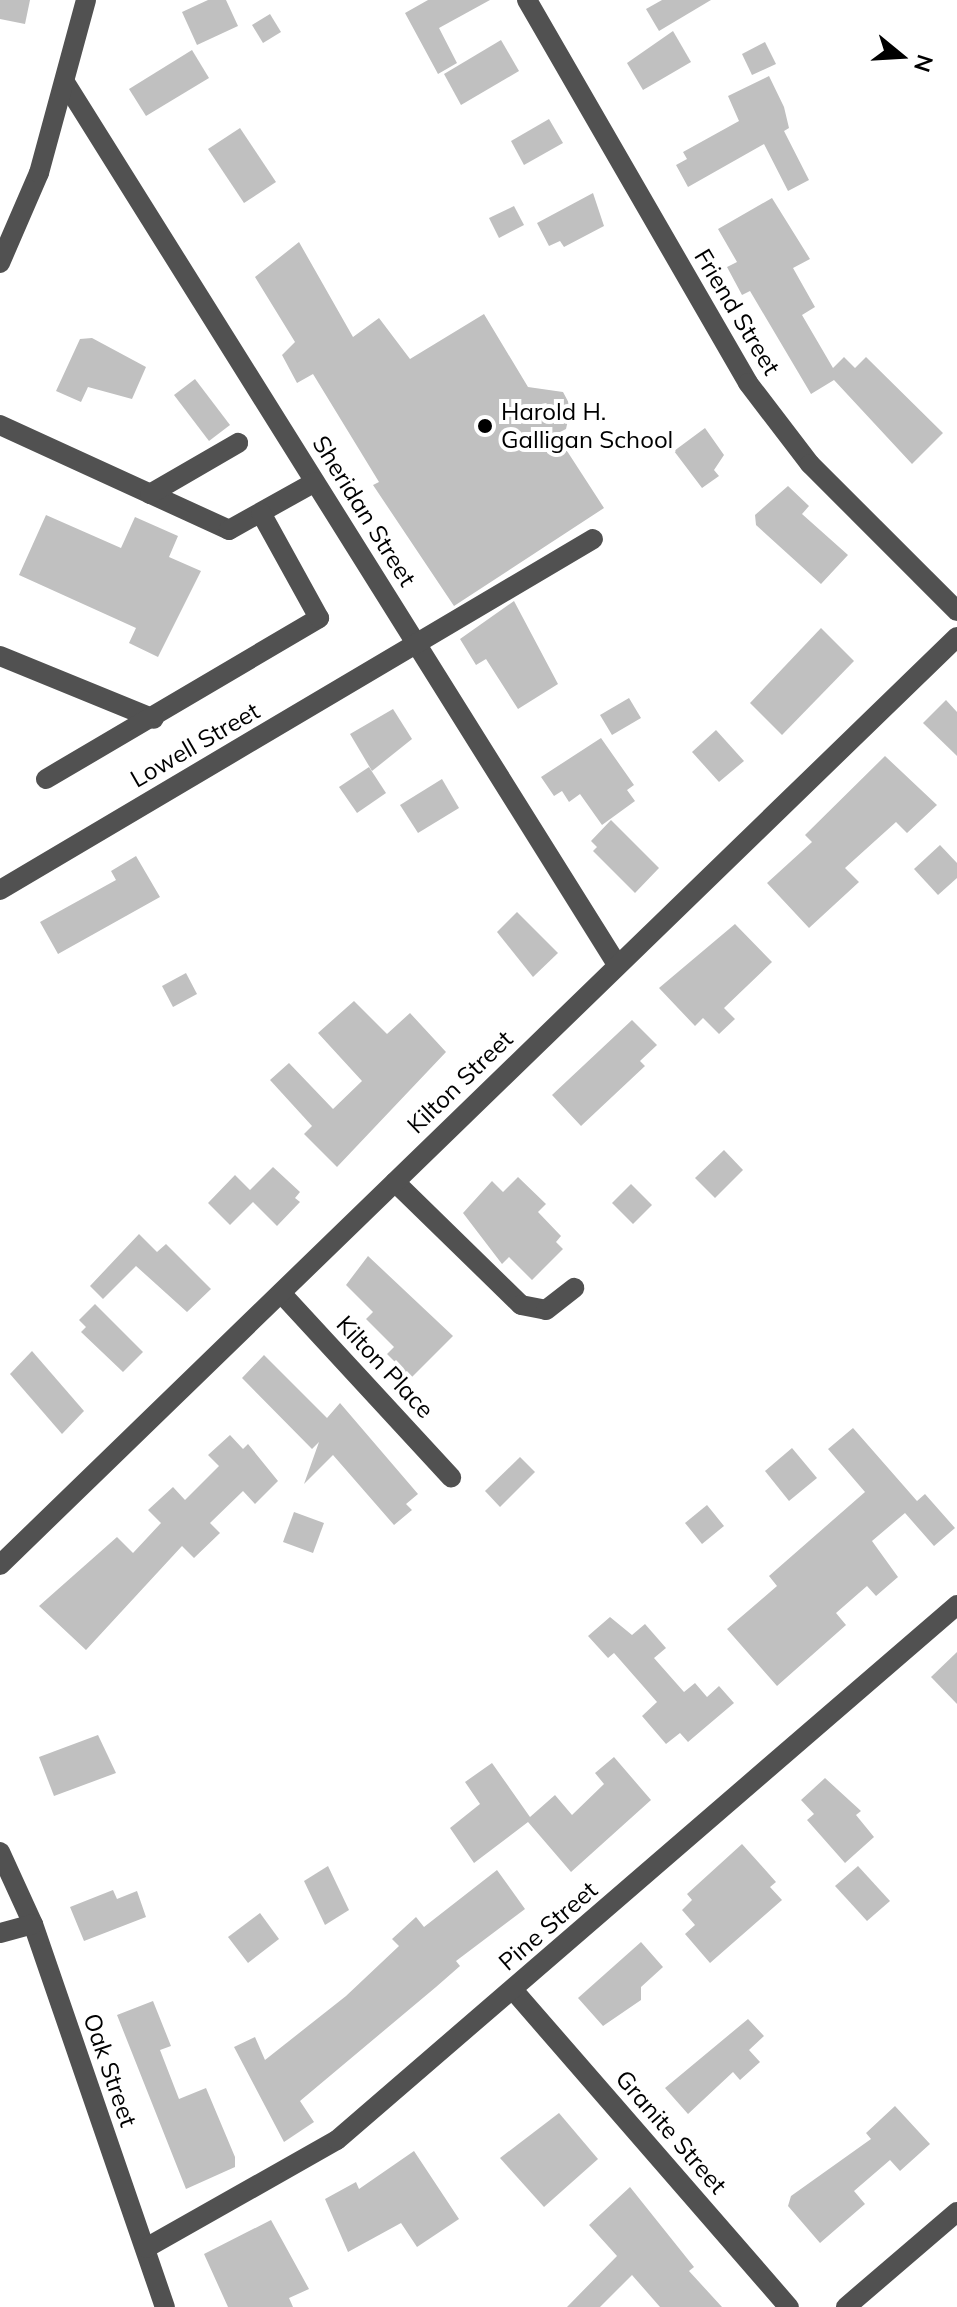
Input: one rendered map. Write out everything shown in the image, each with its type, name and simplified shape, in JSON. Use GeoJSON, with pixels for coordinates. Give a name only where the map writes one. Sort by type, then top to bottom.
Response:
{"type":"FeatureCollection","features":[{"type":"Feature","properties":{"kind":"street"},"geometry":{"type":"LineString","coordinates":[[0,263],[39,173],[66,84],[86,0]]}},
{"type":"Feature","properties":{"kind":"street","name":"Friend Street"},"geometry":{"type":"LineString","coordinates":[[527,0],[756,394],[810,464],[957,611]]}},
{"type":"Feature","properties":{"kind":"street","name":"Sheridan Street"},"geometry":{"type":"LineString","coordinates":[[66,84],[618,966]]}},
{"type":"Feature","properties":{"kind":"street"},"geometry":{"type":"LineString","coordinates":[[0,425],[229,530],[315,482]]}},
{"type":"Feature","properties":{"kind":"street"},"geometry":{"type":"LineString","coordinates":[[150,494],[238,443]]}},
{"type":"Feature","properties":{"kind":"street"},"geometry":{"type":"LineString","coordinates":[[46,779],[154,719],[319,618],[261,513]]}},
{"type":"Feature","properties":{"kind":"street","name":"Lowell Street"},"geometry":{"type":"LineString","coordinates":[[0,890],[593,539]]}},
{"type":"Feature","properties":{"kind":"street","name":"Kilton Street"},"geometry":{"type":"LineString","coordinates":[[0,1565],[957,637]]}},
{"type":"Feature","properties":{"kind":"street"},"geometry":{"type":"LineString","coordinates":[[0,656],[154,719]]}},
{"type":"Feature","properties":{"kind":"street"},"geometry":{"type":"LineString","coordinates":[[395,1182],[521,1305],[546,1310],[574,1288]]}},
{"type":"Feature","properties":{"kind":"street","name":"Kilton Place"},"geometry":{"type":"LineString","coordinates":[[281,1293],[451,1477]]}},
{"type":"Feature","properties":{"kind":"street","name":"Pine Street"},"geometry":{"type":"LineString","coordinates":[[146,2248],[337,2140],[514,1991],[957,1605]]}},
{"type":"Feature","properties":{"kind":"street","name":"Oak Street"},"geometry":{"type":"LineString","coordinates":[[0,1852],[33,1924],[165,2307]]}},
{"type":"Feature","properties":{"kind":"street"},"geometry":{"type":"LineString","coordinates":[[0,1933],[33,1924]]}},
{"type":"Feature","properties":{"kind":"street","name":"Granite Street"},"geometry":{"type":"LineString","coordinates":[[514,1991],[789,2307]]}},
{"type":"Feature","properties":{"kind":"street"},"geometry":{"type":"LineString","coordinates":[[846,2307],[957,2212]]}},
{"type":"Feature","properties":{"kind":"building"},"geometry":{"type":"Polygon","coordinates":[[[0,0],[30,0],[25,24],[0,19],[0,0]]]}},
{"type":"Feature","properties":{"kind":"building"},"geometry":{"type":"Polygon","coordinates":[[[208,0],[226,0],[238,26],[197,45],[182,12],[208,0]]]}},
{"type":"Feature","properties":{"kind":"building"},"geometry":{"type":"Polygon","coordinates":[[[428,0],[490,0],[439,28],[457,63],[438,74],[405,13],[428,0]]]}},
{"type":"Feature","properties":{"kind":"building"},"geometry":{"type":"Polygon","coordinates":[[[662,0],[711,0],[659,31],[646,9],[662,0]]]}},
{"type":"Feature","properties":{"kind":"building"},"geometry":{"type":"Polygon","coordinates":[[[270,14],[281,32],[263,43],[252,25],[270,14]]]}},
{"type":"Feature","properties":{"kind":"building"},"geometry":{"type":"Polygon","coordinates":[[[673,31],[691,62],[643,90],[627,63],[673,31]]]}},
{"type":"Feature","properties":{"kind":"building"},"geometry":{"type":"Polygon","coordinates":[[[501,40],[519,71],[461,105],[444,74],[501,40]]]}},
{"type":"Feature","properties":{"kind":"building"},"geometry":{"type":"Polygon","coordinates":[[[765,42],[776,64],[752,75],[742,54],[765,42]]]}},
{"type":"Feature","properties":{"kind":"building"},"geometry":{"type":"Polygon","coordinates":[[[192,50],[209,78],[146,116],[129,89],[192,50]]]}},
{"type":"Feature","properties":{"kind":"building"},"geometry":{"type":"Polygon","coordinates":[[[769,76],[784,107],[789,128],[784,131],[809,180],[788,191],[764,144],[688,187],[676,165],[687,159],[683,152],[739,121],[728,96],[769,76]]]}},
{"type":"Feature","properties":{"kind":"building"},"geometry":{"type":"Polygon","coordinates":[[[549,119],[563,143],[524,165],[511,141],[549,119]]]}},
{"type":"Feature","properties":{"kind":"building"},"geometry":{"type":"Polygon","coordinates":[[[240,128],[276,182],[244,203],[208,149],[240,128]]]}},
{"type":"Feature","properties":{"kind":"building"},"geometry":{"type":"Polygon","coordinates":[[[593,193],[604,226],[564,247],[560,241],[549,246],[537,223],[593,193]]]}},
{"type":"Feature","properties":{"kind":"building"},"geometry":{"type":"Polygon","coordinates":[[[772,198],[810,259],[793,268],[815,307],[802,315],[833,368],[844,357],[855,368],[866,357],[943,433],[912,464],[834,380],[811,394],[750,291],[742,295],[727,267],[737,262],[718,229],[772,198]]]}},
{"type":"Feature","properties":{"kind":"building"},"geometry":{"type":"Polygon","coordinates":[[[514,206],[524,225],[499,238],[489,218],[514,206]]]}},
{"type":"Feature","properties":{"kind":"building"},"geometry":{"type":"Polygon","coordinates":[[[299,242],[353,337],[379,318],[410,359],[484,314],[528,387],[563,392],[571,407],[566,429],[556,434],[604,508],[454,606],[373,485],[379,482],[313,374],[297,383],[282,355],[295,342],[255,277],[299,242]]]}},
{"type":"Feature","properties":{"kind":"building"},"geometry":{"type":"Polygon","coordinates":[[[92,338],[146,367],[132,399],[88,387],[81,402],[56,391],[80,339],[92,338]]]}},
{"type":"Feature","properties":{"kind":"building"},"geometry":{"type":"Polygon","coordinates":[[[195,379],[230,425],[209,441],[174,395],[195,379]]]}},
{"type":"Feature","properties":{"kind":"building"},"geometry":{"type":"Polygon","coordinates":[[[705,428],[724,455],[714,470],[719,476],[702,488],[674,451],[705,428]]]}},
{"type":"Feature","properties":{"kind":"building"},"geometry":{"type":"Polygon","coordinates":[[[788,486],[809,506],[802,514],[848,555],[821,584],[756,525],[755,515],[788,486]]]}},
{"type":"Feature","properties":{"kind":"building"},"geometry":{"type":"Polygon","coordinates":[[[46,515],[121,548],[135,517],[178,536],[169,557],[201,571],[158,657],[129,643],[136,628],[19,575],[46,515]]]}},
{"type":"Feature","properties":{"kind":"building"},"geometry":{"type":"Polygon","coordinates":[[[514,601],[558,684],[518,709],[486,659],[476,665],[460,639],[514,601]]]}},
{"type":"Feature","properties":{"kind":"building"},"geometry":{"type":"Polygon","coordinates":[[[821,628],[854,661],[782,735],[750,703],[821,628]]]}},
{"type":"Feature","properties":{"kind":"building"},"geometry":{"type":"Polygon","coordinates":[[[629,698],[641,718],[612,735],[600,715],[629,698]]]}},
{"type":"Feature","properties":{"kind":"building"},"geometry":{"type":"Polygon","coordinates":[[[946,700],[957,712],[957,756],[923,723],[946,700]]]}},
{"type":"Feature","properties":{"kind":"building"},"geometry":{"type":"Polygon","coordinates":[[[393,709],[412,739],[372,771],[350,734],[393,709]]]}},
{"type":"Feature","properties":{"kind":"building"},"geometry":{"type":"Polygon","coordinates":[[[716,730],[744,761],[719,782],[692,752],[716,730]]]}},
{"type":"Feature","properties":{"kind":"building"},"geometry":{"type":"Polygon","coordinates":[[[601,738],[634,785],[627,790],[635,801],[602,825],[580,794],[569,802],[562,791],[554,796],[541,777],[601,738]]]}},
{"type":"Feature","properties":{"kind":"building"},"geometry":{"type":"Polygon","coordinates":[[[885,756],[937,805],[907,833],[896,822],[845,868],[859,882],[809,928],[767,883],[812,842],[805,835],[885,756]]]}},
{"type":"Feature","properties":{"kind":"building"},"geometry":{"type":"Polygon","coordinates":[[[369,767],[386,793],[357,813],[339,787],[369,767]]]}},
{"type":"Feature","properties":{"kind":"building"},"geometry":{"type":"Polygon","coordinates":[[[442,779],[459,808],[418,833],[400,805],[442,779]]]}},
{"type":"Feature","properties":{"kind":"building"},"geometry":{"type":"Polygon","coordinates":[[[611,820],[659,868],[635,893],[593,851],[597,847],[591,841],[611,820]]]}},
{"type":"Feature","properties":{"kind":"building"},"geometry":{"type":"Polygon","coordinates":[[[940,845],[957,863],[957,878],[938,895],[914,869],[940,845]]]}},
{"type":"Feature","properties":{"kind":"building"},"geometry":{"type":"Polygon","coordinates":[[[136,856],[160,897],[58,954],[40,922],[116,880],[111,871],[136,856]]]}},
{"type":"Feature","properties":{"kind":"building"},"geometry":{"type":"Polygon","coordinates":[[[517,912],[558,953],[533,977],[497,932],[517,912]]]}},
{"type":"Feature","properties":{"kind":"building"},"geometry":{"type":"Polygon","coordinates":[[[735,924],[772,962],[724,1008],[735,1019],[719,1034],[703,1018],[695,1026],[659,988],[735,924]]]}},
{"type":"Feature","properties":{"kind":"building"},"geometry":{"type":"Polygon","coordinates":[[[186,973],[197,994],[173,1007],[162,986],[186,973]]]}},
{"type":"Feature","properties":{"kind":"building"},"geometry":{"type":"Polygon","coordinates":[[[354,1001],[387,1034],[410,1013],[446,1052],[337,1167],[304,1134],[312,1126],[270,1080],[289,1063],[333,1109],[362,1081],[318,1033],[354,1001]]]}},
{"type":"Feature","properties":{"kind":"building"},"geometry":{"type":"Polygon","coordinates":[[[632,1020],[657,1045],[640,1061],[645,1066],[581,1126],[552,1095],[632,1020]]]}},
{"type":"Feature","properties":{"kind":"building"},"geometry":{"type":"Polygon","coordinates":[[[724,1150],[743,1170],[715,1198],[695,1178],[724,1150]]]}},
{"type":"Feature","properties":{"kind":"building"},"geometry":{"type":"Polygon","coordinates":[[[273,1167],[300,1192],[295,1198],[300,1202],[277,1226],[253,1202],[230,1225],[208,1203],[235,1175],[250,1190],[273,1167]]]}},
{"type":"Feature","properties":{"kind":"building"},"geometry":{"type":"Polygon","coordinates":[[[518,1177],[546,1204],[538,1212],[561,1236],[556,1242],[563,1249],[532,1280],[509,1257],[502,1264],[463,1213],[492,1181],[503,1192],[518,1177]]]}},
{"type":"Feature","properties":{"kind":"building"},"geometry":{"type":"Polygon","coordinates":[[[631,1184],[652,1205],[633,1224],[612,1203],[631,1184]]]}},
{"type":"Feature","properties":{"kind":"building"},"geometry":{"type":"Polygon","coordinates":[[[139,1234],[157,1252],[166,1244],[211,1289],[187,1312],[136,1266],[103,1299],[90,1286],[139,1234]]]}},
{"type":"Feature","properties":{"kind":"building"},"geometry":{"type":"Polygon","coordinates":[[[368,1256],[453,1336],[411,1378],[387,1354],[394,1347],[366,1319],[373,1312],[346,1285],[368,1256]]]}},
{"type":"Feature","properties":{"kind":"building"},"geometry":{"type":"Polygon","coordinates":[[[95,1304],[143,1352],[123,1372],[81,1332],[86,1327],[79,1320],[95,1304]]]}},
{"type":"Feature","properties":{"kind":"building"},"geometry":{"type":"Polygon","coordinates":[[[32,1351],[84,1411],[62,1434],[10,1374],[32,1351]]]}},
{"type":"Feature","properties":{"kind":"building"},"geometry":{"type":"Polygon","coordinates":[[[264,1355],[327,1418],[340,1403],[418,1494],[406,1504],[412,1510],[394,1525],[333,1455],[304,1484],[319,1442],[312,1449],[242,1378],[264,1355]]]}},
{"type":"Feature","properties":{"kind":"building"},"geometry":{"type":"Polygon","coordinates":[[[853,1428],[917,1501],[925,1494],[955,1528],[934,1546],[905,1513],[872,1541],[898,1577],[876,1596],[867,1586],[836,1613],[846,1625],[777,1686],[727,1629],[777,1586],[769,1576],[865,1492],[828,1449],[853,1428]]]}},
{"type":"Feature","properties":{"kind":"building"},"geometry":{"type":"Polygon","coordinates":[[[230,1435],[243,1449],[248,1444],[278,1481],[255,1504],[243,1491],[210,1523],[220,1533],[194,1558],[182,1546],[86,1650],[39,1606],[117,1537],[133,1553],[161,1523],[148,1510],[173,1487],[185,1500],[219,1466],[208,1455],[230,1435]]]}},
{"type":"Feature","properties":{"kind":"building"},"geometry":{"type":"Polygon","coordinates":[[[792,1448],[817,1478],[789,1501],[765,1471],[792,1448]]]}},
{"type":"Feature","properties":{"kind":"building"},"geometry":{"type":"Polygon","coordinates":[[[520,1457],[535,1472],[500,1507],[485,1491],[520,1457]]]}},
{"type":"Feature","properties":{"kind":"building"},"geometry":{"type":"Polygon","coordinates":[[[707,1505],[724,1526],[702,1544],[685,1523],[707,1505]]]}},
{"type":"Feature","properties":{"kind":"building"},"geometry":{"type":"Polygon","coordinates":[[[294,1512],[324,1523],[313,1553],[283,1542],[294,1512]]]}},
{"type":"Feature","properties":{"kind":"building"},"geometry":{"type":"Polygon","coordinates":[[[610,1617],[632,1635],[645,1624],[666,1648],[654,1658],[684,1692],[695,1683],[707,1697],[719,1686],[734,1703],[688,1742],[680,1733],[666,1744],[642,1716],[657,1702],[614,1653],[608,1658],[588,1636],[610,1617]]]}},
{"type":"Feature","properties":{"kind":"building"},"geometry":{"type":"Polygon","coordinates":[[[957,1652],[957,1704],[931,1677],[957,1652]]]}},
{"type":"Feature","properties":{"kind":"building"},"geometry":{"type":"Polygon","coordinates":[[[98,1735],[116,1773],[54,1796],[39,1757],[98,1735]]]}},
{"type":"Feature","properties":{"kind":"building"},"geometry":{"type":"Polygon","coordinates":[[[614,1757],[651,1800],[571,1872],[528,1822],[474,1863],[450,1828],[480,1804],[465,1782],[492,1763],[530,1817],[555,1795],[572,1815],[604,1784],[595,1773],[614,1757]]]}},
{"type":"Feature","properties":{"kind":"building"},"geometry":{"type":"Polygon","coordinates":[[[825,1778],[861,1811],[856,1815],[874,1837],[845,1863],[807,1820],[814,1814],[801,1800],[825,1778]]]}},
{"type":"Feature","properties":{"kind":"building"},"geometry":{"type":"Polygon","coordinates":[[[742,1844],[776,1882],[770,1887],[782,1900],[710,1963],[685,1934],[695,1925],[682,1910],[692,1900],[687,1894],[742,1844]]]}},
{"type":"Feature","properties":{"kind":"building"},"geometry":{"type":"Polygon","coordinates":[[[328,1866],[349,1910],[325,1925],[304,1881],[328,1866]]]}},
{"type":"Feature","properties":{"kind":"building"},"geometry":{"type":"Polygon","coordinates":[[[858,1866],[890,1901],[867,1921],[835,1886],[858,1866]]]}},
{"type":"Feature","properties":{"kind":"building"},"geometry":{"type":"Polygon","coordinates":[[[497,1870],[525,1909],[456,1961],[460,1966],[300,2101],[314,2122],[284,2142],[234,2047],[255,2037],[265,2060],[346,1996],[399,1946],[392,1939],[416,1917],[424,1927],[497,1870]]]}},
{"type":"Feature","properties":{"kind":"building"},"geometry":{"type":"Polygon","coordinates":[[[113,1890],[117,1899],[137,1891],[146,1917],[84,1941],[70,1907],[113,1890]]]}},
{"type":"Feature","properties":{"kind":"building"},"geometry":{"type":"Polygon","coordinates":[[[260,1913],[279,1939],[248,1963],[228,1937],[260,1913]]]}},
{"type":"Feature","properties":{"kind":"building"},"geometry":{"type":"Polygon","coordinates":[[[641,1942],[663,1967],[641,1987],[641,2000],[603,2026],[578,1998],[641,1942]]]}},
{"type":"Feature","properties":{"kind":"building"},"geometry":{"type":"Polygon","coordinates":[[[153,2001],[171,2046],[160,2050],[179,2099],[206,2088],[235,2157],[235,2167],[186,2189],[117,2015],[153,2001]]]}},
{"type":"Feature","properties":{"kind":"building"},"geometry":{"type":"Polygon","coordinates":[[[748,2019],[764,2036],[749,2050],[760,2062],[740,2080],[733,2072],[688,2114],[665,2088],[748,2019]]]}},
{"type":"Feature","properties":{"kind":"building"},"geometry":{"type":"Polygon","coordinates":[[[895,2106],[930,2144],[900,2171],[890,2160],[854,2191],[865,2204],[820,2243],[788,2206],[791,2196],[871,2139],[866,2133],[895,2106]]]}},
{"type":"Feature","properties":{"kind":"building"},"geometry":{"type":"Polygon","coordinates":[[[559,2113],[598,2159],[544,2207],[500,2158],[559,2113]]]}},
{"type":"Feature","properties":{"kind":"building"},"geometry":{"type":"Polygon","coordinates":[[[414,2151],[459,2219],[417,2247],[401,2223],[348,2252],[325,2199],[356,2182],[359,2189],[414,2151]]]}},
{"type":"Feature","properties":{"kind":"building"},"geometry":{"type":"Polygon","coordinates":[[[630,2187],[694,2267],[689,2271],[722,2307],[660,2307],[632,2275],[600,2307],[567,2307],[617,2256],[589,2225],[630,2187]]]}},
{"type":"Feature","properties":{"kind":"building"},"geometry":{"type":"Polygon","coordinates":[[[271,2220],[309,2289],[289,2298],[293,2307],[228,2307],[204,2254],[271,2220]]]}},
{"type":"Feature","properties":{"kind":"place","name":"Harold H. Galligan School"},"geometry":{"type":"Point","coordinates":[485,426]}}]}
